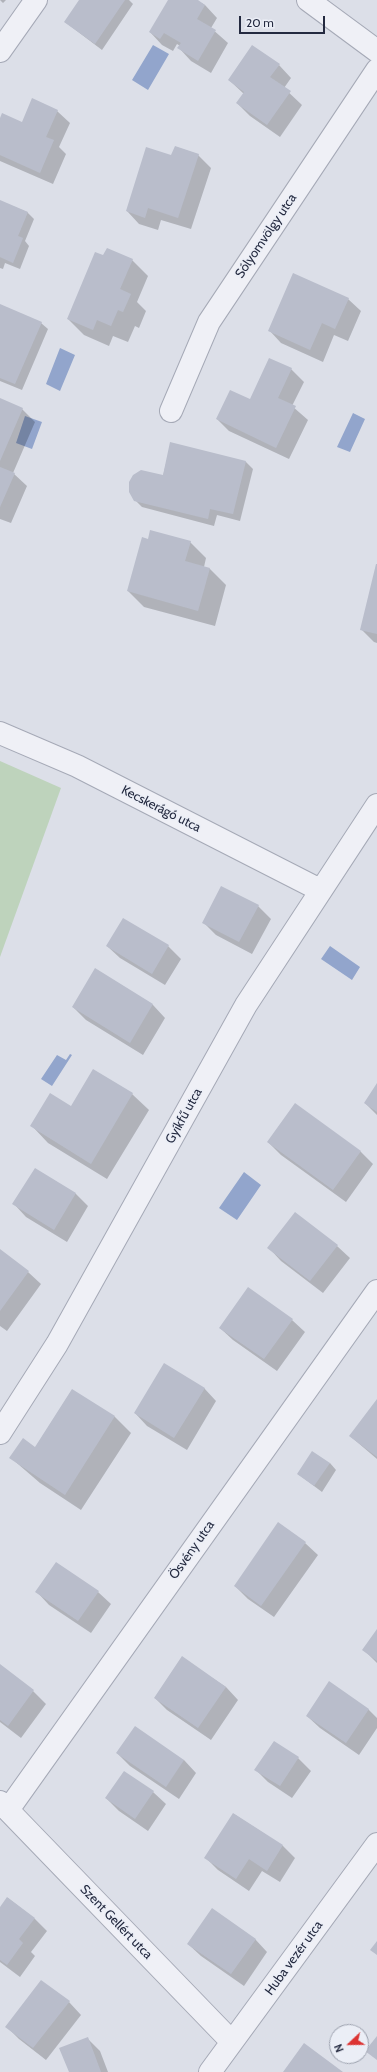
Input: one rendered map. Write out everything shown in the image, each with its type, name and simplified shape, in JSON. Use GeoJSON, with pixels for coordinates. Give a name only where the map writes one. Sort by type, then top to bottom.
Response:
{"type":"FeatureCollection","features":[{"type":"Feature","properties":{"kind":"street"},"geometry":{"type":"LineString","coordinates":[[0,51],[36,0]]}},
{"type":"Feature","properties":{"kind":"street"},"geometry":{"type":"LineString","coordinates":[[308,0],[377,51]]}},
{"type":"Feature","properties":{"kind":"street","name":"Sólyomvölgy utca"},"geometry":{"type":"LineString","coordinates":[[171,411],[209,322],[377,70]]}},
{"type":"Feature","properties":{"kind":"street","name":"Kecskerágó utca"},"geometry":{"type":"LineString","coordinates":[[0,733],[78,766],[320,890]]}},
{"type":"Feature","properties":{"kind":"street","name":"Gyíkfű utca"},"geometry":{"type":"LineString","coordinates":[[0,1433],[57,1344],[246,1005],[377,805]]}},
{"type":"Feature","properties":{"kind":"street","name":"Ösvény utca"},"geometry":{"type":"LineString","coordinates":[[4,1806],[374,1303]]}},
{"type":"Feature","properties":{"kind":"street","name":"Szent Gellért utca"},"geometry":{"type":"LineString","coordinates":[[4,1806],[232,2042]]}},
{"type":"Feature","properties":{"kind":"street","name":"Huba vezér utca"},"geometry":{"type":"LineString","coordinates":[[210,2072],[377,1844]]}},
{"type":"Feature","properties":{"kind":"green space"},"geometry":{"type":"Polygon","coordinates":[[[0,761],[61,788],[0,957],[0,761]]]}},
{"type":"Feature","properties":{"kind":"water"},"geometry":{"type":"Polygon","coordinates":[[[153,45],[169,54],[148,90],[132,80],[153,45]]]}},
{"type":"Feature","properties":{"kind":"water"},"geometry":{"type":"Polygon","coordinates":[[[60,348],[75,355],[60,391],[46,384],[60,348]]]}},
{"type":"Feature","properties":{"kind":"water"},"geometry":{"type":"Polygon","coordinates":[[[353,413],[365,419],[350,452],[337,447],[353,413]]]}},
{"type":"Feature","properties":{"kind":"water"},"geometry":{"type":"Polygon","coordinates":[[[25,416],[42,422],[32,449],[16,443],[25,416]]]}},
{"type":"Feature","properties":{"kind":"water"},"geometry":{"type":"Polygon","coordinates":[[[330,946],[360,967],[352,980],[321,959],[330,946]]]}},
{"type":"Feature","properties":{"kind":"water"},"geometry":{"type":"Polygon","coordinates":[[[70,1054],[72,1055],[52,1086],[41,1079],[57,1055],[66,1060],[70,1054]]]}},
{"type":"Feature","properties":{"kind":"water"},"geometry":{"type":"Polygon","coordinates":[[[244,1172],[261,1185],[237,1220],[219,1208],[244,1172]]]}},
{"type":"Feature","properties":{"kind":"building"},"geometry":{"type":"Polygon","coordinates":[[[79,0],[125,0],[95,44],[64,22],[79,0]]]}},
{"type":"Feature","properties":{"kind":"building"},"geometry":{"type":"Polygon","coordinates":[[[168,0],[198,0],[205,5],[197,19],[216,30],[198,61],[177,48],[181,43],[164,33],[160,39],[149,32],[168,0]]]}},
{"type":"Feature","properties":{"kind":"building"},"geometry":{"type":"Polygon","coordinates":[[[252,45],[280,64],[270,77],[291,91],[267,125],[236,103],[244,92],[228,80],[252,45]]]}},
{"type":"Feature","properties":{"kind":"building"},"geometry":{"type":"Polygon","coordinates":[[[32,98],[58,110],[46,137],[54,140],[40,173],[0,155],[0,118],[2,113],[22,122],[32,98]]]}},
{"type":"Feature","properties":{"kind":"building"},"geometry":{"type":"Polygon","coordinates":[[[175,146],[199,154],[178,218],[148,208],[145,218],[126,211],[146,147],[171,155],[175,146]]]}},
{"type":"Feature","properties":{"kind":"building"},"geometry":{"type":"Polygon","coordinates":[[[0,200],[28,212],[18,236],[23,238],[13,263],[0,257],[0,200]]]}},
{"type":"Feature","properties":{"kind":"building"},"geometry":{"type":"Polygon","coordinates":[[[107,248],[133,259],[120,289],[131,294],[123,312],[118,310],[111,326],[97,320],[93,330],[67,319],[95,252],[103,255],[107,248]]]}},
{"type":"Feature","properties":{"kind":"building"},"geometry":{"type":"Polygon","coordinates":[[[293,273],[349,298],[335,329],[322,323],[310,350],[268,331],[293,273]]]}},
{"type":"Feature","properties":{"kind":"building"},"geometry":{"type":"Polygon","coordinates":[[[0,304],[42,322],[15,384],[0,378],[0,304]]]}},
{"type":"Feature","properties":{"kind":"building"},"geometry":{"type":"Polygon","coordinates":[[[269,358],[292,368],[278,398],[296,406],[276,448],[216,419],[230,390],[250,399],[269,358]]]}},
{"type":"Feature","properties":{"kind":"building"},"geometry":{"type":"Polygon","coordinates":[[[0,398],[23,408],[0,461],[0,398]]]}},
{"type":"Feature","properties":{"kind":"building"},"geometry":{"type":"Polygon","coordinates":[[[170,442],[246,461],[233,514],[210,509],[208,519],[134,501],[129,492],[129,482],[133,475],[141,470],[163,475],[170,442]]]}},
{"type":"Feature","properties":{"kind":"building"},"geometry":{"type":"Polygon","coordinates":[[[0,467],[15,473],[0,507],[0,467]]]}},
{"type":"Feature","properties":{"kind":"building"},"geometry":{"type":"Polygon","coordinates":[[[150,530],[191,541],[185,561],[210,568],[198,611],[127,591],[142,537],[148,539],[150,530]]]}},
{"type":"Feature","properties":{"kind":"building"},"geometry":{"type":"Polygon","coordinates":[[[377,564],[377,634],[360,630],[377,564]]]}},
{"type":"Feature","properties":{"kind":"building"},"geometry":{"type":"Polygon","coordinates":[[[221,886],[259,905],[239,942],[202,923],[221,886]]]}},
{"type":"Feature","properties":{"kind":"building"},"geometry":{"type":"Polygon","coordinates":[[[123,918],[169,945],[152,974],[106,946],[123,918]]]}},
{"type":"Feature","properties":{"kind":"building"},"geometry":{"type":"Polygon","coordinates":[[[95,968],[153,1004],[130,1043],[72,1007],[95,968]]]}},
{"type":"Feature","properties":{"kind":"building"},"geometry":{"type":"Polygon","coordinates":[[[93,1069],[133,1093],[91,1164],[30,1126],[50,1093],[71,1106],[93,1069]]]}},
{"type":"Feature","properties":{"kind":"building"},"geometry":{"type":"Polygon","coordinates":[[[377,1083],[377,1112],[364,1103],[377,1083]]]}},
{"type":"Feature","properties":{"kind":"building"},"geometry":{"type":"Polygon","coordinates":[[[295,1103],[361,1151],[333,1190],[267,1142],[295,1103]]]}},
{"type":"Feature","properties":{"kind":"building"},"geometry":{"type":"Polygon","coordinates":[[[35,1168],[76,1193],[54,1230],[12,1204],[35,1168]]]}},
{"type":"Feature","properties":{"kind":"building"},"geometry":{"type":"Polygon","coordinates":[[[295,1212],[338,1245],[310,1281],[267,1248],[295,1212]]]}},
{"type":"Feature","properties":{"kind":"building"},"geometry":{"type":"Polygon","coordinates":[[[0,1249],[29,1271],[0,1311],[0,1249]]]}},
{"type":"Feature","properties":{"kind":"building"},"geometry":{"type":"Polygon","coordinates":[[[248,1287],[293,1319],[264,1359],[219,1328],[248,1287]]]}},
{"type":"Feature","properties":{"kind":"building"},"geometry":{"type":"Polygon","coordinates":[[[164,1363],[205,1388],[174,1438],[134,1413],[164,1363]]]}},
{"type":"Feature","properties":{"kind":"building"},"geometry":{"type":"Polygon","coordinates":[[[72,1389],[115,1416],[65,1495],[9,1458],[23,1438],[35,1447],[72,1389]]]}},
{"type":"Feature","properties":{"kind":"building"},"geometry":{"type":"Polygon","coordinates":[[[377,1399],[377,1457],[349,1436],[377,1399]]]}},
{"type":"Feature","properties":{"kind":"building"},"geometry":{"type":"Polygon","coordinates":[[[312,1451],[330,1463],[314,1486],[297,1474],[312,1451]]]}},
{"type":"Feature","properties":{"kind":"building"},"geometry":{"type":"Polygon","coordinates":[[[278,1522],[306,1542],[261,1606],[234,1586],[278,1522]]]}},
{"type":"Feature","properties":{"kind":"building"},"geometry":{"type":"Polygon","coordinates":[[[56,1562],[99,1591],[78,1621],[35,1592],[56,1562]]]}},
{"type":"Feature","properties":{"kind":"building"},"geometry":{"type":"Polygon","coordinates":[[[377,1629],[377,1661],[362,1650],[377,1629]]]}},
{"type":"Feature","properties":{"kind":"building"},"geometry":{"type":"Polygon","coordinates":[[[182,1656],[226,1687],[198,1728],[154,1698],[182,1656]]]}},
{"type":"Feature","properties":{"kind":"building"},"geometry":{"type":"Polygon","coordinates":[[[0,1664],[34,1690],[8,1726],[0,1720],[0,1664]]]}},
{"type":"Feature","properties":{"kind":"building"},"geometry":{"type":"Polygon","coordinates":[[[329,1681],[369,1709],[346,1743],[306,1716],[329,1681]]]}},
{"type":"Feature","properties":{"kind":"building"},"geometry":{"type":"Polygon","coordinates":[[[135,1726],[184,1760],[166,1787],[116,1753],[135,1726]]]}},
{"type":"Feature","properties":{"kind":"building"},"geometry":{"type":"Polygon","coordinates":[[[274,1741],[299,1757],[280,1786],[254,1770],[274,1741]]]}},
{"type":"Feature","properties":{"kind":"building"},"geometry":{"type":"Polygon","coordinates":[[[124,1771],[154,1791],[135,1819],[105,1798],[124,1771]]]}},
{"type":"Feature","properties":{"kind":"building"},"geometry":{"type":"Polygon","coordinates":[[[233,1813],[283,1845],[267,1871],[249,1859],[236,1879],[204,1858],[233,1813]]]}},
{"type":"Feature","properties":{"kind":"building"},"geometry":{"type":"Polygon","coordinates":[[[7,1897],[35,1918],[19,1939],[23,1943],[7,1965],[0,1960],[0,1907],[7,1897]]]}},
{"type":"Feature","properties":{"kind":"building"},"geometry":{"type":"Polygon","coordinates":[[[212,1908],[256,1939],[231,1974],[187,1944],[212,1908]]]}},
{"type":"Feature","properties":{"kind":"building"},"geometry":{"type":"Polygon","coordinates":[[[377,1941],[377,1955],[370,1950],[377,1941]]]}},
{"type":"Feature","properties":{"kind":"building"},"geometry":{"type":"Polygon","coordinates":[[[41,1980],[70,2001],[33,2048],[5,2027],[41,1980]]]}},
{"type":"Feature","properties":{"kind":"building"},"geometry":{"type":"Polygon","coordinates":[[[377,2036],[377,2060],[369,2054],[369,2046],[377,2036]]]}},
{"type":"Feature","properties":{"kind":"building"},"geometry":{"type":"Polygon","coordinates":[[[88,2037],[101,2072],[69,2072],[59,2048],[88,2037]]]}},
{"type":"Feature","properties":{"kind":"building"},"geometry":{"type":"Polygon","coordinates":[[[304,2043],[329,2062],[329,2064],[332,2064],[343,2072],[283,2072],[304,2043]]]}}]}
